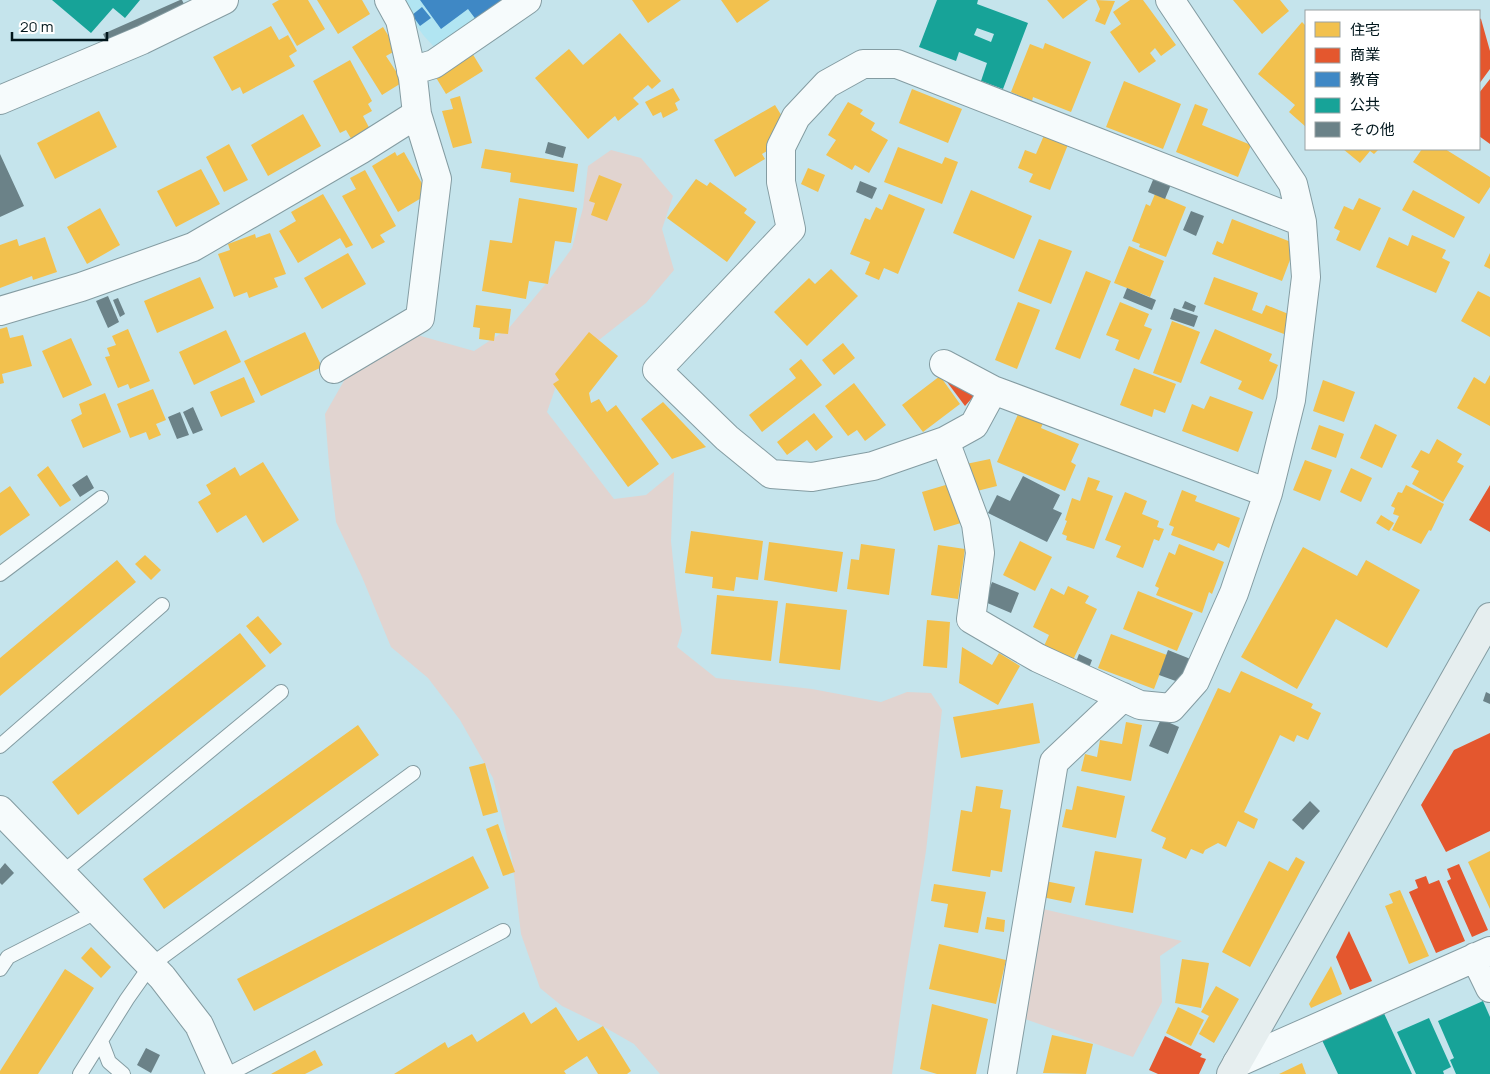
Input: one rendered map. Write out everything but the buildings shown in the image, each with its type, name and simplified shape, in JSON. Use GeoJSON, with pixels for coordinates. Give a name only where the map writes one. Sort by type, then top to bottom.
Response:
{"type":"FeatureCollection","features":[{"type":"Feature","properties":{"kind":"street"},"geometry":{"type":"LineString","coordinates":[[0,100],[142,40],[224,0]]}},
{"type":"Feature","properties":{"kind":"street"},"geometry":{"type":"LineString","coordinates":[[334,369],[420,318],[437,179],[417,114],[411,71],[400,20],[389,0]]}},
{"type":"Feature","properties":{"kind":"street"},"geometry":{"type":"LineString","coordinates":[[411,71],[434,64],[527,0]]}},
{"type":"Feature","properties":{"kind":"street"},"geometry":{"type":"LineString","coordinates":[[946,441],[976,524],[980,553],[971,619],[1038,658],[1140,705],[1171,708],[1195,681],[1234,593],[1268,493],[1291,400],[1306,277],[1302,222],[1293,184],[1170,0]]}},
{"type":"Feature","properties":{"kind":"street"},"geometry":{"type":"LineString","coordinates":[[993,390],[974,425],[946,441],[873,466],[812,477],[771,474],[727,438],[657,370],[791,228],[780,182],[781,147],[796,116],[827,84],[863,64],[897,64],[1302,222]]}},
{"type":"Feature","properties":{"kind":"street"},"geometry":{"type":"LineString","coordinates":[[0,311],[81,287],[192,247],[360,150],[417,114]]}},
{"type":"Feature","properties":{"kind":"street"},"geometry":{"type":"LineString","coordinates":[[944,364],[993,390],[1268,493]]}},
{"type":"Feature","properties":{"kind":"street"},"geometry":{"type":"LineString","coordinates":[[1234,1068],[1490,617]]}},
{"type":"Feature","properties":{"kind":"street"},"geometry":{"type":"LineString","coordinates":[[1002,1074],[1054,762],[1123,697]]}},
{"type":"Feature","properties":{"kind":"street"},"geometry":{"type":"LineString","coordinates":[[0,810],[162,977],[199,1025],[221,1074]]}},
{"type":"Feature","properties":{"kind":"street"},"geometry":{"type":"LineString","coordinates":[[1234,1068],[1483,954],[1490,988]]}},
{"type":"Feature","properties":{"kind":"lane"},"geometry":{"type":"LineString","coordinates":[[0,574],[101,498]]}},
{"type":"Feature","properties":{"kind":"lane"},"geometry":{"type":"LineString","coordinates":[[0,746],[162,605]]}},
{"type":"Feature","properties":{"kind":"lane"},"geometry":{"type":"LineString","coordinates":[[62,873],[281,692]]}},
{"type":"Feature","properties":{"kind":"lane"},"geometry":{"type":"LineString","coordinates":[[80,1074],[127,999],[151,965],[413,773]]}},
{"type":"Feature","properties":{"kind":"lane"},"geometry":{"type":"LineString","coordinates":[[3,959],[98,911]]}},
{"type":"Feature","properties":{"kind":"lane"},"geometry":{"type":"LineString","coordinates":[[229,1074],[503,931]]}},
{"type":"Feature","properties":{"kind":"lane"},"geometry":{"type":"LineString","coordinates":[[101,1041],[109,1062],[123,1074]]}},
{"type":"Feature","properties":{"kind":"shaded area"},"geometry":{"type":"Polygon","coordinates":[[[397,0],[509,0],[437,50],[397,0]]]}},
{"type":"Feature","properties":{"kind":"shaded area"},"geometry":{"type":"Polygon","coordinates":[[[611,150],[641,158],[673,196],[662,229],[674,270],[646,303],[562,369],[547,412],[614,499],[646,495],[674,472],[671,541],[682,631],[677,647],[716,678],[812,689],[881,702],[907,692],[931,693],[942,710],[926,851],[892,1074],[660,1074],[634,1044],[562,1006],[540,988],[521,934],[512,858],[493,778],[460,720],[428,678],[391,647],[362,577],[336,522],[325,414],[349,372],[403,331],[474,351],[509,328],[549,280],[572,248],[583,208],[588,166],[611,150]]]}},
{"type":"Feature","properties":{"kind":"shaded area"},"geometry":{"type":"Polygon","coordinates":[[[1043,909],[1182,941],[1160,956],[1162,1002],[1133,1057],[1025,1019],[1043,909]]]}}]}
